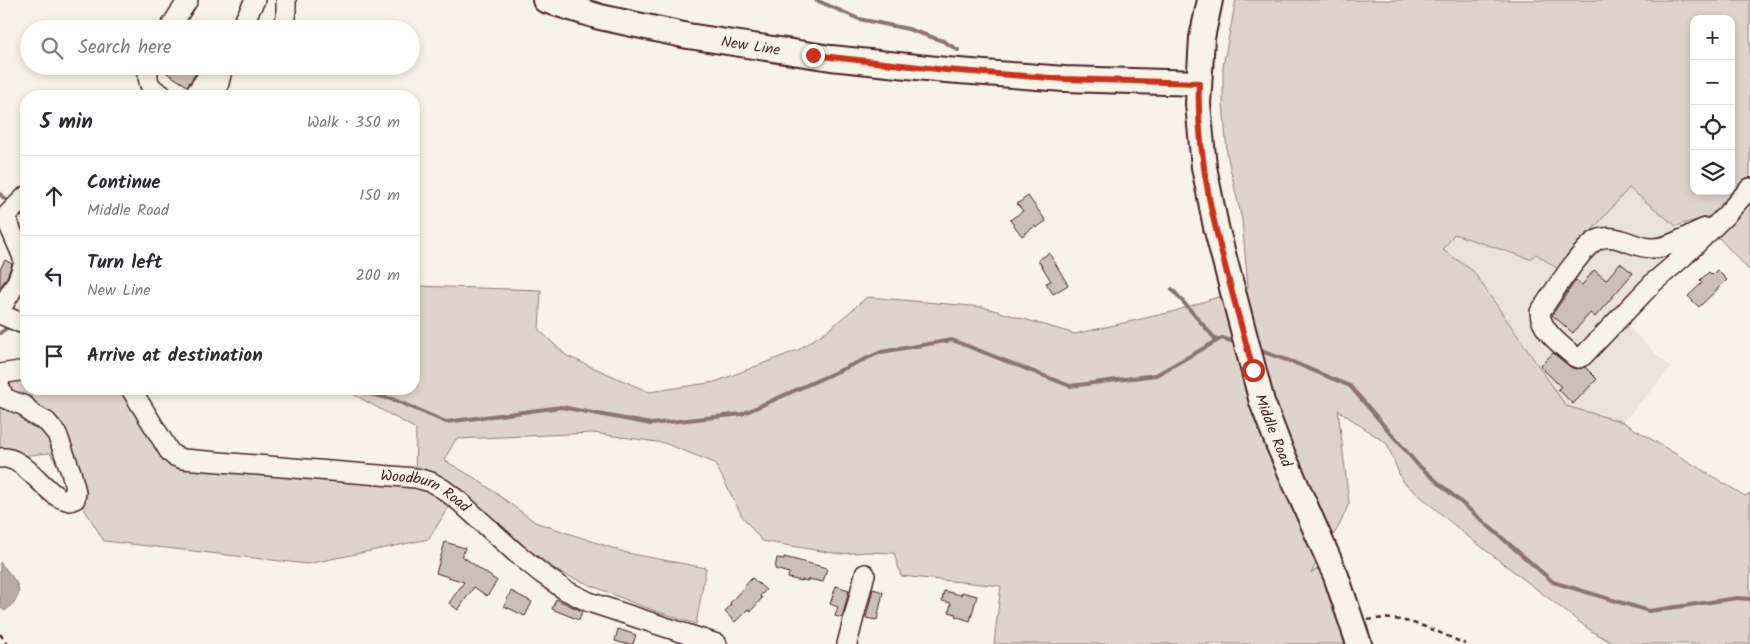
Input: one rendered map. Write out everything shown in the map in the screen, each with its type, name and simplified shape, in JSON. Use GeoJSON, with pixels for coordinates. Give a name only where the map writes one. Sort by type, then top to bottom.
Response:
{"type":"FeatureCollection","features":[{"type":"Feature","properties":{"kind":"main road","name":"New Line"},"geometry":{"type":"LineString","coordinates":[[545,0],[600,17],[688,36],[831,58],[946,70],[1064,79],[1199,83]]}},
{"type":"Feature","properties":{"kind":"main road","name":"Middle Road"},"geometry":{"type":"LineString","coordinates":[[1210,0],[1202,38],[1199,83],[1200,126],[1206,183],[1253,370],[1279,446],[1336,576],[1356,635]]}},
{"type":"Feature","properties":{"kind":"street"},"geometry":{"type":"LineString","coordinates":[[175,20],[188,0]]}},
{"type":"Feature","properties":{"kind":"street"},"geometry":{"type":"LineString","coordinates":[[245,20],[255,0]]}},
{"type":"Feature","properties":{"kind":"street"},"geometry":{"type":"LineString","coordinates":[[285,20],[286,0]]}},
{"type":"Feature","properties":{"kind":"street"},"geometry":{"type":"LineString","coordinates":[[148,75],[151,88],[154,90]]}},
{"type":"Feature","properties":{"kind":"street"},"geometry":{"type":"LineString","coordinates":[[198,90],[209,75]]}},
{"type":"Feature","properties":{"kind":"street"},"geometry":{"type":"LineString","coordinates":[[218,90],[222,75]]}},
{"type":"Feature","properties":{"kind":"street"},"geometry":{"type":"LineString","coordinates":[[1710,231],[1706,228],[1663,247],[1653,248],[1613,238],[1603,237],[1595,241],[1583,253],[1540,312],[1540,320],[1543,326],[1575,357],[1583,356],[1654,282],[1710,231],[1750,188]]}},
{"type":"Feature","properties":{"kind":"street"},"geometry":{"type":"LineString","coordinates":[[19,203],[7,218],[20,250]]}},
{"type":"Feature","properties":{"kind":"street"},"geometry":{"type":"LineString","coordinates":[[12,318],[20,274]]}},
{"type":"Feature","properties":{"kind":"street"},"geometry":{"type":"LineString","coordinates":[[0,374],[20,371]]}},
{"type":"Feature","properties":{"kind":"street"},"geometry":{"type":"LineString","coordinates":[[0,387],[4,398],[25,406],[32,414],[47,422],[56,434],[71,472],[76,492],[75,499],[70,502],[59,498],[29,471],[7,457],[0,458]]}},
{"type":"Feature","properties":{"kind":"street","name":"Woodburn Road"},"geometry":{"type":"LineString","coordinates":[[135,395],[174,456],[183,459],[416,478],[431,482],[460,502],[541,574],[572,594],[589,602],[717,644]]}},
{"type":"Feature","properties":{"kind":"street"},"geometry":{"type":"LineString","coordinates":[[847,644],[864,574]]}},
{"type":"Feature","properties":{"kind":"path"},"geometry":{"type":"LineString","coordinates":[[1356,635],[1377,618],[1390,618],[1439,632],[1465,644]]}},
{"type":"Feature","properties":{"kind":"path"},"geometry":{"type":"LineString","coordinates":[[0,634],[8,644]]}},
{"type":"Feature","properties":{"kind":"shaded area"},"geometry":{"type":"Polygon","coordinates":[[[1236,0],[1750,0],[1750,176],[1735,193],[1735,15],[1690,15],[1690,195],[1734,195],[1717,214],[1676,226],[1629,188],[1558,269],[1536,254],[1530,259],[1454,234],[1443,250],[1473,271],[1566,406],[1623,422],[1745,496],[1750,493],[1750,644],[1614,644],[1590,630],[1466,535],[1402,481],[1387,444],[1338,410],[1349,503],[1340,524],[1311,573],[1322,566],[1348,644],[994,644],[1001,586],[901,576],[894,553],[839,554],[762,541],[742,516],[715,463],[664,443],[593,433],[456,439],[444,460],[478,480],[535,522],[627,553],[706,568],[696,624],[641,606],[559,572],[497,525],[460,488],[429,539],[307,564],[104,541],[50,453],[0,458],[0,378],[20,375],[20,395],[125,395],[170,464],[415,483],[416,429],[355,395],[420,395],[420,286],[541,290],[539,330],[567,356],[649,392],[715,382],[798,350],[831,328],[867,297],[983,307],[1075,334],[1172,312],[1248,287],[1242,220],[1227,154],[1223,102],[1223,66],[1236,0]]]}},
{"type":"Feature","properties":{"kind":"shaded area"},"geometry":{"type":"Polygon","coordinates":[[[1629,188],[1676,226],[1698,241],[1621,320],[1671,368],[1623,422],[1566,406],[1521,342],[1443,250],[1454,234],[1530,259],[1536,254],[1558,269],[1629,188]]]}},
{"type":"Feature","properties":{"kind":"shaded area"},"geometry":{"type":"Polygon","coordinates":[[[1750,192],[1750,271],[1719,238],[1705,241],[1750,192]]]}},
{"type":"Feature","properties":{"kind":"shaded area"},"geometry":{"type":"Polygon","coordinates":[[[0,562],[15,581],[19,592],[13,604],[5,611],[0,607],[0,562]]]}},
{"type":"Feature","properties":{"kind":"building"},"geometry":{"type":"Polygon","coordinates":[[[170,75],[195,75],[187,86],[170,75]]]}},
{"type":"Feature","properties":{"kind":"building"},"geometry":{"type":"Polygon","coordinates":[[[1028,196],[1046,221],[1036,228],[1035,226],[1022,236],[1010,220],[1023,211],[1017,204],[1028,196]]]}},
{"type":"Feature","properties":{"kind":"building"},"geometry":{"type":"Polygon","coordinates":[[[1049,253],[1068,285],[1053,294],[1046,283],[1051,281],[1038,260],[1049,253]]]}},
{"type":"Feature","properties":{"kind":"building"},"geometry":{"type":"Polygon","coordinates":[[[5,260],[12,264],[0,288],[0,269],[5,260]]]}},
{"type":"Feature","properties":{"kind":"building"},"geometry":{"type":"Polygon","coordinates":[[[1620,263],[1633,273],[1595,317],[1590,313],[1573,333],[1552,315],[1576,280],[1582,285],[1594,270],[1606,280],[1620,263]]]}},
{"type":"Feature","properties":{"kind":"building"},"geometry":{"type":"Polygon","coordinates":[[[1717,270],[1727,280],[1699,307],[1688,296],[1702,283],[1700,280],[1709,272],[1712,275],[1717,270]]]}},
{"type":"Feature","properties":{"kind":"building"},"geometry":{"type":"Polygon","coordinates":[[[1553,353],[1572,368],[1585,367],[1597,379],[1573,404],[1558,389],[1561,387],[1540,366],[1553,353]]]}},
{"type":"Feature","properties":{"kind":"building"},"geometry":{"type":"Polygon","coordinates":[[[445,542],[465,548],[462,556],[497,581],[487,596],[474,587],[458,610],[449,603],[464,582],[436,573],[445,542]]]}},
{"type":"Feature","properties":{"kind":"building"},"geometry":{"type":"Polygon","coordinates":[[[784,557],[827,568],[823,582],[788,578],[789,573],[775,569],[777,558],[784,559],[784,557]]]}},
{"type":"Feature","properties":{"kind":"building"},"geometry":{"type":"Polygon","coordinates":[[[752,578],[766,590],[751,611],[748,609],[735,622],[725,612],[730,603],[752,578]]]}},
{"type":"Feature","properties":{"kind":"building"},"geometry":{"type":"Polygon","coordinates":[[[836,586],[849,590],[842,618],[835,616],[838,607],[830,604],[836,586]]]}},
{"type":"Feature","properties":{"kind":"building"},"geometry":{"type":"Polygon","coordinates":[[[873,589],[883,592],[877,620],[866,618],[873,589]]]}},
{"type":"Feature","properties":{"kind":"building"},"geometry":{"type":"Polygon","coordinates":[[[511,591],[532,602],[525,616],[504,606],[511,591]]]}},
{"type":"Feature","properties":{"kind":"building"},"geometry":{"type":"Polygon","coordinates":[[[944,591],[961,595],[962,592],[977,596],[970,621],[949,612],[951,603],[942,601],[944,591]]]}},
{"type":"Feature","properties":{"kind":"building"},"geometry":{"type":"Polygon","coordinates":[[[556,599],[582,611],[579,620],[552,609],[556,599]]]}},
{"type":"Feature","properties":{"kind":"building"},"geometry":{"type":"Polygon","coordinates":[[[618,629],[636,635],[633,644],[615,641],[618,629]]]}},
{"type":"Feature","properties":{"kind":"waterway"},"geometry":{"type":"LineString","coordinates":[[816,0],[859,19],[908,29],[943,41],[958,50]]}},
{"type":"Feature","properties":{"kind":"waterway"},"geometry":{"type":"LineString","coordinates":[[0,194],[11,205]]}},
{"type":"Feature","properties":{"kind":"waterway"},"geometry":{"type":"LineString","coordinates":[[1172,289],[1217,341]]}},
{"type":"Feature","properties":{"kind":"waterway"},"geometry":{"type":"LineString","coordinates":[[0,333],[11,325]]}},
{"type":"Feature","properties":{"kind":"waterway"},"geometry":{"type":"LineString","coordinates":[[375,395],[392,399],[446,422],[561,407],[651,424],[742,414],[881,352],[952,340],[1070,386],[1156,375],[1222,338],[1237,343]]}},
{"type":"Feature","properties":{"kind":"waterway"},"geometry":{"type":"LineString","coordinates":[[1258,350],[1350,386],[1418,465],[1553,582],[1649,611],[1737,598],[1750,599]]}},
{"type":"Feature","properties":{"kind":"route"},"geometry":{"type":"LineString","coordinates":[[813,55],[946,70],[1064,79],[1199,83],[1198,104],[1206,183],[1253,370]]}}]}
